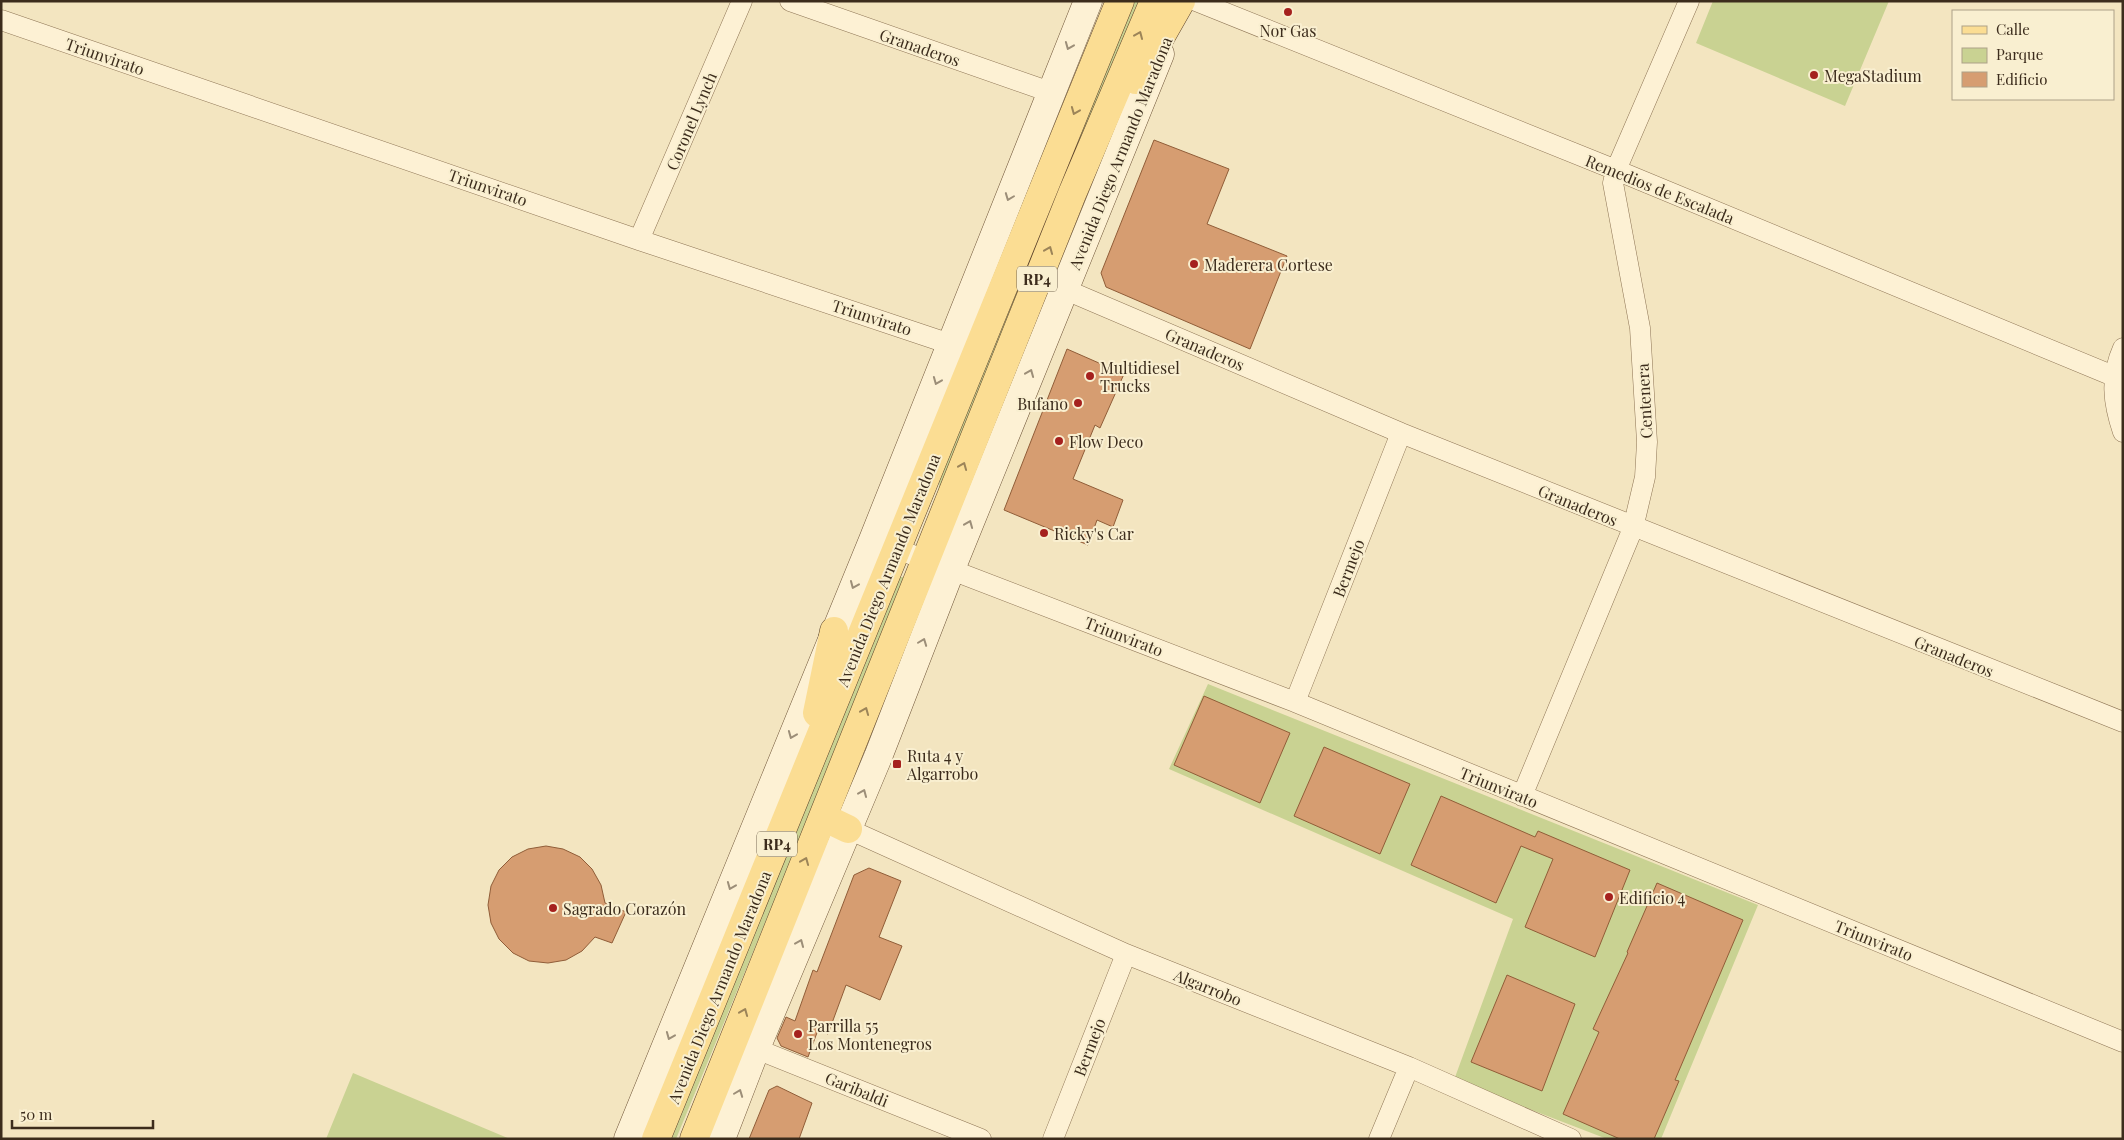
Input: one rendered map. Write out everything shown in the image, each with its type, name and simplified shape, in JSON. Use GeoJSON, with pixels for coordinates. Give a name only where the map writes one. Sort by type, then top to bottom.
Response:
{"type":"FeatureCollection","features":[{"type":"Feature","properties":{"kind":"main road","name":"Avenida Diego Armando Maradona"},"geometry":{"type":"LineString","coordinates":[[656,1139],[800,789],[885,544],[964,348],[994,310],[1120,1]]}},
{"type":"Feature","properties":{"kind":"main road","name":"Avenida Diego Armando Maradona"},"geometry":{"type":"LineString","coordinates":[[694,1139],[745,1044],[823,817],[1072,194],[1154,1]]}},
{"type":"Feature","properties":{"kind":"main road"},"geometry":{"type":"LineString","coordinates":[[1072,194],[1181,1]]}},
{"type":"Feature","properties":{"kind":"main road"},"geometry":{"type":"LineString","coordinates":[[994,310],[1021,321]]}},
{"type":"Feature","properties":{"kind":"main road"},"geometry":{"type":"LineString","coordinates":[[800,789],[834,631]]}},
{"type":"Feature","properties":{"kind":"main road"},"geometry":{"type":"LineString","coordinates":[[823,817],[848,829]]}},
{"type":"Feature","properties":{"kind":"street","name":"Coronel Lynch"},"geometry":{"type":"LineString","coordinates":[[639,240],[742,1]]}},
{"type":"Feature","properties":{"kind":"street","name":"Granaderos"},"geometry":{"type":"LineString","coordinates":[[790,1],[1050,92]]}},
{"type":"Feature","properties":{"kind":"street","name":"Avenida Diego Armando Maradona"},"geometry":{"type":"LineString","coordinates":[[964,348],[1050,92],[1088,1]]}},
{"type":"Feature","properties":{"kind":"street","name":"Avenida Diego Armando Maradona"},"geometry":{"type":"LineString","coordinates":[[721,1139],[745,1044],[848,829],[1181,1]]}},
{"type":"Feature","properties":{"kind":"street","name":"Remedios de Escalada"},"geometry":{"type":"LineString","coordinates":[[1196,1],[1616,170],[2118,378]]}},
{"type":"Feature","properties":{"kind":"street","name":"Centenera"},"geometry":{"type":"LineString","coordinates":[[1522,796],[1633,528],[1645,477],[1648,442],[1640,328],[1634,288],[1617,214],[1613,183],[1616,170],[1689,1]]}},
{"type":"Feature","properties":{"kind":"street","name":"Triunvirato"},"geometry":{"type":"LineString","coordinates":[[1,20],[639,240],[964,348]]}},
{"type":"Feature","properties":{"kind":"street","name":"Granaderos"},"geometry":{"type":"LineString","coordinates":[[1038,278],[1401,433],[1633,528],[2123,722]]}},
{"type":"Feature","properties":{"kind":"street"},"geometry":{"type":"LineString","coordinates":[[2123,348],[2118,378],[2113,391],[2123,432]]}},
{"type":"Feature","properties":{"kind":"street","name":"Bermejo"},"geometry":{"type":"LineString","coordinates":[[1295,702],[1401,433]]}},
{"type":"Feature","properties":{"kind":"street","name":"Triunvirato"},"geometry":{"type":"LineString","coordinates":[[885,544],[1295,702],[2123,1042]]}},
{"type":"Feature","properties":{"kind":"street","name":"Avenida Diego Armando Maradona"},"geometry":{"type":"LineString","coordinates":[[628,1139],[834,631],[885,544]]}},
{"type":"Feature","properties":{"kind":"street","name":"Algarrobo"},"geometry":{"type":"LineString","coordinates":[[848,829],[1126,954],[1409,1067],[1571,1139]]}},
{"type":"Feature","properties":{"kind":"street","name":"Bermejo"},"geometry":{"type":"LineString","coordinates":[[1053,1139],[1126,954]]}},
{"type":"Feature","properties":{"kind":"street","name":"Garibaldi"},"geometry":{"type":"LineString","coordinates":[[745,1044],[981,1139]]}},
{"type":"Feature","properties":{"kind":"street"},"geometry":{"type":"LineString","coordinates":[[1379,1139],[1409,1067]]}},
{"type":"Feature","properties":{"kind":"green space"},"geometry":{"type":"Polygon","coordinates":[[[1135,1],[1141,1],[937,504],[940,477],[1135,1]]]}},
{"type":"Feature","properties":{"kind":"green space","name":"MegaStadium"},"geometry":{"type":"Polygon","coordinates":[[[1713,1],[1889,1],[1845,106],[1696,43],[1713,1]]]}},
{"type":"Feature","properties":{"kind":"green space"},"geometry":{"type":"Polygon","coordinates":[[[900,577],[904,577],[906,581],[676,1139],[669,1139],[900,577]]]}},
{"type":"Feature","properties":{"kind":"green space"},"geometry":{"type":"Polygon","coordinates":[[[1208,684],[1758,905],[1661,1139],[1607,1139],[1454,1080],[1513,919],[1169,769],[1208,684]]]}},
{"type":"Feature","properties":{"kind":"green space"},"geometry":{"type":"Polygon","coordinates":[[[353,1073],[510,1139],[326,1139],[353,1073]]]}},
{"type":"Feature","properties":{"kind":"building","name":"Maderera Cortese"},"geometry":{"type":"Polygon","coordinates":[[[1154,140],[1229,169],[1207,224],[1287,256],[1250,349],[1106,287],[1101,273],[1154,140]]]}},
{"type":"Feature","properties":{"kind":"building"},"geometry":{"type":"Polygon","coordinates":[[[1067,349],[1124,374],[1100,428],[1095,425],[1073,479],[1123,500],[1113,527],[1097,520],[1088,545],[1004,510],[1067,349]]]}},
{"type":"Feature","properties":{"kind":"building"},"geometry":{"type":"Polygon","coordinates":[[[1204,696],[1290,733],[1260,803],[1174,765],[1204,696]]]}},
{"type":"Feature","properties":{"kind":"building"},"geometry":{"type":"Polygon","coordinates":[[[1324,747],[1410,784],[1380,854],[1294,816],[1324,747]]]}},
{"type":"Feature","properties":{"kind":"building"},"geometry":{"type":"Polygon","coordinates":[[[1441,796],[1535,837],[1538,831],[1630,870],[1595,957],[1525,927],[1553,859],[1521,846],[1496,903],[1411,865],[1441,796]]]}},
{"type":"Feature","properties":{"kind":"building","name":"Sagrado Corazón"},"geometry":{"type":"Polygon","coordinates":[[[546,846],[563,849],[580,857],[592,869],[601,885],[605,903],[626,912],[612,943],[595,937],[582,951],[566,960],[548,963],[529,961],[513,953],[499,939],[491,923],[488,905],[491,886],[499,870],[512,857],[528,849],[546,846]]]}},
{"type":"Feature","properties":{"kind":"building"},"geometry":{"type":"Polygon","coordinates":[[[869,868],[901,881],[879,937],[902,946],[880,1000],[846,985],[828,1034],[818,1030],[808,1057],[781,1046],[777,1038],[786,1017],[795,1021],[813,970],[817,972],[854,875],[869,868]]]}},
{"type":"Feature","properties":{"kind":"building"},"geometry":{"type":"Polygon","coordinates":[[[1657,883],[1743,920],[1675,1080],[1679,1081],[1654,1139],[1620,1139],[1563,1114],[1599,1032],[1593,1029],[1628,953],[1657,883]]]}},
{"type":"Feature","properties":{"kind":"building"},"geometry":{"type":"Polygon","coordinates":[[[1507,975],[1575,1004],[1542,1091],[1471,1062],[1507,975]]]}},
{"type":"Feature","properties":{"kind":"building"},"geometry":{"type":"Polygon","coordinates":[[[777,1086],[812,1103],[799,1139],[749,1139],[769,1090],[777,1086]]]}},
{"type":"Feature","properties":{"kind":"place","name":"Nor Gas"},"geometry":{"type":"Point","coordinates":[1288,12]}},
{"type":"Feature","properties":{"kind":"place","name":"MegaStadium"},"geometry":{"type":"Point","coordinates":[1814,75]}},
{"type":"Feature","properties":{"kind":"place","name":"Maderera Cortese"},"geometry":{"type":"Point","coordinates":[1194,264]}},
{"type":"Feature","properties":{"kind":"place","name":"Multidiesel Trucks"},"geometry":{"type":"Point","coordinates":[1090,376]}},
{"type":"Feature","properties":{"kind":"place","name":"Bufano"},"geometry":{"type":"Point","coordinates":[1078,403]}},
{"type":"Feature","properties":{"kind":"place","name":"Flow Deco"},"geometry":{"type":"Point","coordinates":[1059,441]}},
{"type":"Feature","properties":{"kind":"place","name":"Ricky's Car"},"geometry":{"type":"Point","coordinates":[1044,533]}},
{"type":"Feature","properties":{"kind":"place","name":"Ruta 4 y Algarrobo"},"geometry":{"type":"Point","coordinates":[897,764]}},
{"type":"Feature","properties":{"kind":"place","name":"Edificio 4"},"geometry":{"type":"Point","coordinates":[1609,897]}},
{"type":"Feature","properties":{"kind":"place","name":"Sagrado Corazón"},"geometry":{"type":"Point","coordinates":[553,908]}},
{"type":"Feature","properties":{"kind":"place","name":"Parrilla 55 Los Montenegros"},"geometry":{"type":"Point","coordinates":[798,1034]}}]}
